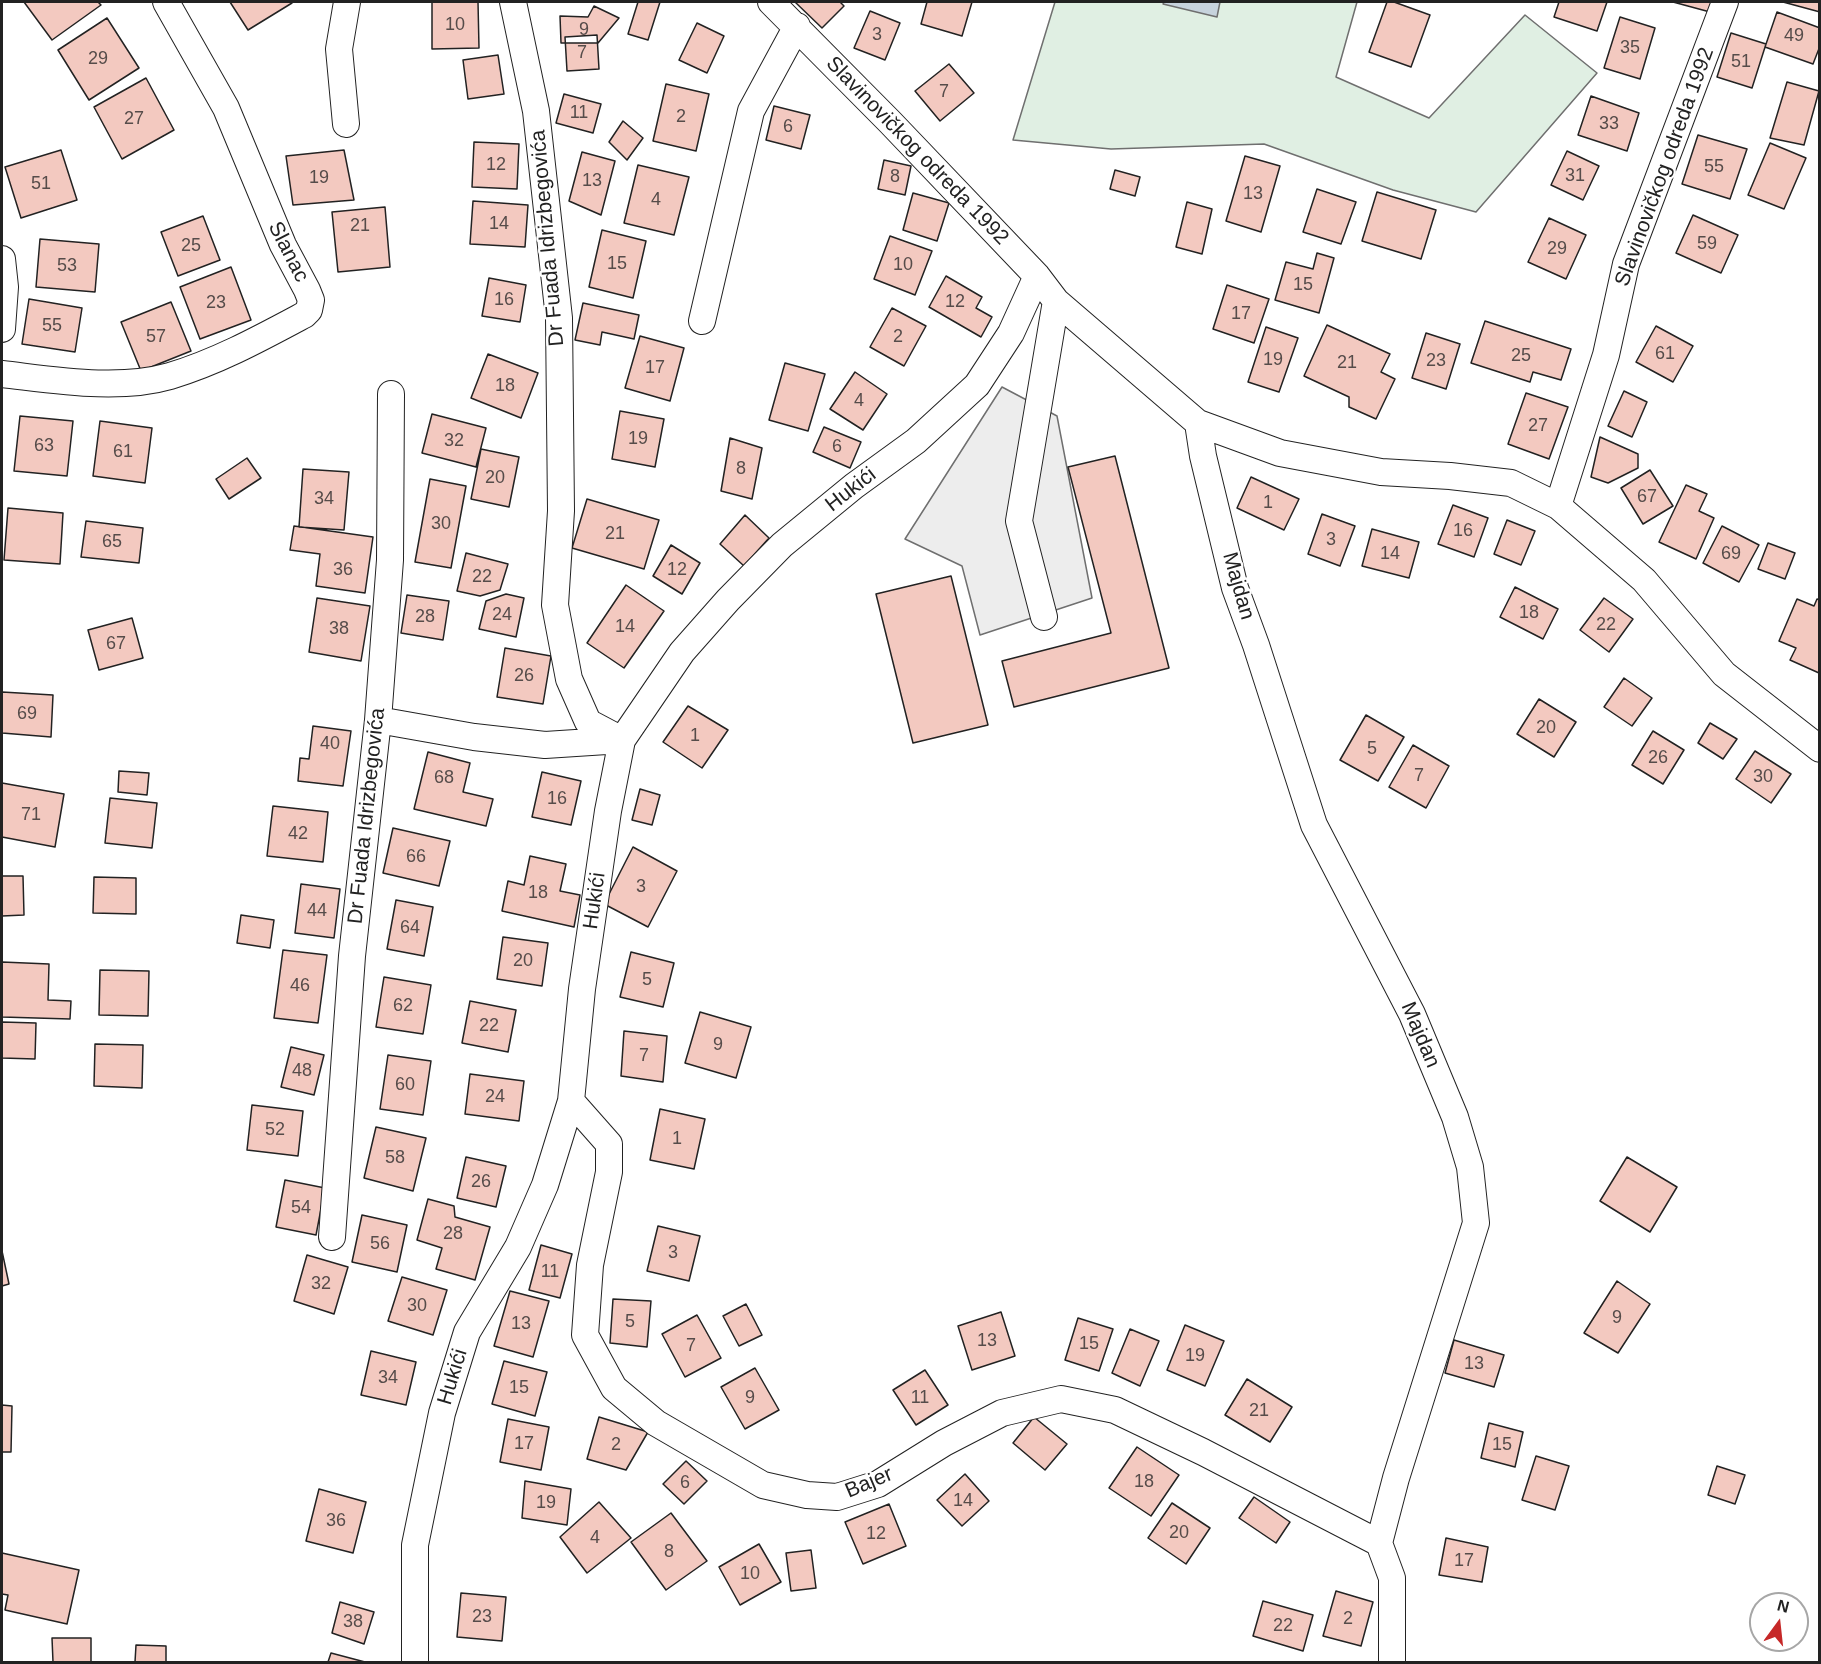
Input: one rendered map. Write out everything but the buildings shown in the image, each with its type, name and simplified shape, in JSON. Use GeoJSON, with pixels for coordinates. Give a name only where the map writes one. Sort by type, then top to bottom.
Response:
{"type":"FeatureCollection","features":[{"type":"Feature","properties":{"kind":"street","name":"Slanac"},"geometry":{"type":"LineString","coordinates":[[2,374],[89,383],[145,381],[171,376],[239,349],[304,315],[309,310],[311,300],[307,290],[278,235],[226,108],[166,2]]}},
{"type":"Feature","properties":{"kind":"street"},"geometry":{"type":"LineString","coordinates":[[346,124],[339,49],[347,2]]}},
{"type":"Feature","properties":{"kind":"street","name":"Dr Fuada Idrizbegovića"},"geometry":{"type":"LineString","coordinates":[[513,2],[536,111],[559,318],[561,511],[555,605],[569,679],[588,722],[622,740]]}},
{"type":"Feature","properties":{"kind":"street","name":"Slavinovičkog odreda 1992"},"geometry":{"type":"LineString","coordinates":[[771,2],[797,26],[1037,276],[1056,301],[1197,423]]}},
{"type":"Feature","properties":{"kind":"street","name":"Slavinovičkog odreda 1992"},"geometry":{"type":"LineString","coordinates":[[1558,506],[1606,355],[1626,264],[1725,2]]}},
{"type":"Feature","properties":{"kind":"street"},"geometry":{"type":"LineString","coordinates":[[702,321],[752,111],[797,26]]}},
{"type":"Feature","properties":{"kind":"street"},"geometry":{"type":"LineString","coordinates":[[2,259],[5,287],[2,329]]}},
{"type":"Feature","properties":{"kind":"street","name":"Hukići"},"geometry":{"type":"LineString","coordinates":[[415,1662],[415,1545],[442,1413],[467,1332],[518,1247],[545,1185],[571,1101],[582,989],[608,811],[622,740],[682,652],[728,600],[782,545],[854,486],[916,441],[977,385],[1011,333],[1037,276]]}},
{"type":"Feature","properties":{"kind":"street"},"geometry":{"type":"LineString","coordinates":[[1044,617],[1019,521],[1056,301]]}},
{"type":"Feature","properties":{"kind":"street","name":"Dr Fuada Idrizbegovića"},"geometry":{"type":"LineString","coordinates":[[332,1237],[352,956],[378,720],[390,560],[391,394]]}},
{"type":"Feature","properties":{"kind":"street"},"geometry":{"type":"LineString","coordinates":[[1197,423],[1280,453],[1313,460],[1381,472],[1450,476],[1511,483],[1558,506],[1644,580],[1724,674],[1820,749]]}},
{"type":"Feature","properties":{"kind":"street","name":"Majdan"},"geometry":{"type":"LineString","coordinates":[[1197,423],[1235,588],[1256,645],[1314,825],[1412,1014],[1455,1117],[1470,1167],[1476,1223],[1396,1478],[1379,1543]]}},
{"type":"Feature","properties":{"kind":"street"},"geometry":{"type":"LineString","coordinates":[[378,720],[474,737],[545,745],[622,740]]}},
{"type":"Feature","properties":{"kind":"street","name":"Bajer"},"geometry":{"type":"LineString","coordinates":[[571,1101],[609,1144],[609,1172],[590,1265],[585,1335],[614,1388],[656,1424],[763,1485],[807,1495],[837,1497],[878,1484],[944,1443],[1002,1413],[1061,1399],[1115,1410],[1203,1452],[1379,1543]]}},
{"type":"Feature","properties":{"kind":"street"},"geometry":{"type":"LineString","coordinates":[[1379,1543],[1392,1578],[1392,1662]]}},
{"type":"Feature","properties":{"kind":"green space"},"geometry":{"type":"Polygon","coordinates":[[[1055,2],[1357,2],[1336,77],[1429,118],[1525,15],[1597,73],[1476,212],[1393,190],[1264,144],[1111,149],[1013,140],[1055,2]]]}},
{"type":"Feature","properties":{"kind":"shaded area"},"geometry":{"type":"Polygon","coordinates":[[[1164,2],[1220,2],[1217,17],[1163,4],[1164,2]]]}},
{"type":"Feature","properties":{"kind":"shaded area"},"geometry":{"type":"Polygon","coordinates":[[[1002,387],[1057,416],[1092,598],[980,635],[962,566],[905,539],[1002,387]]]}}]}
